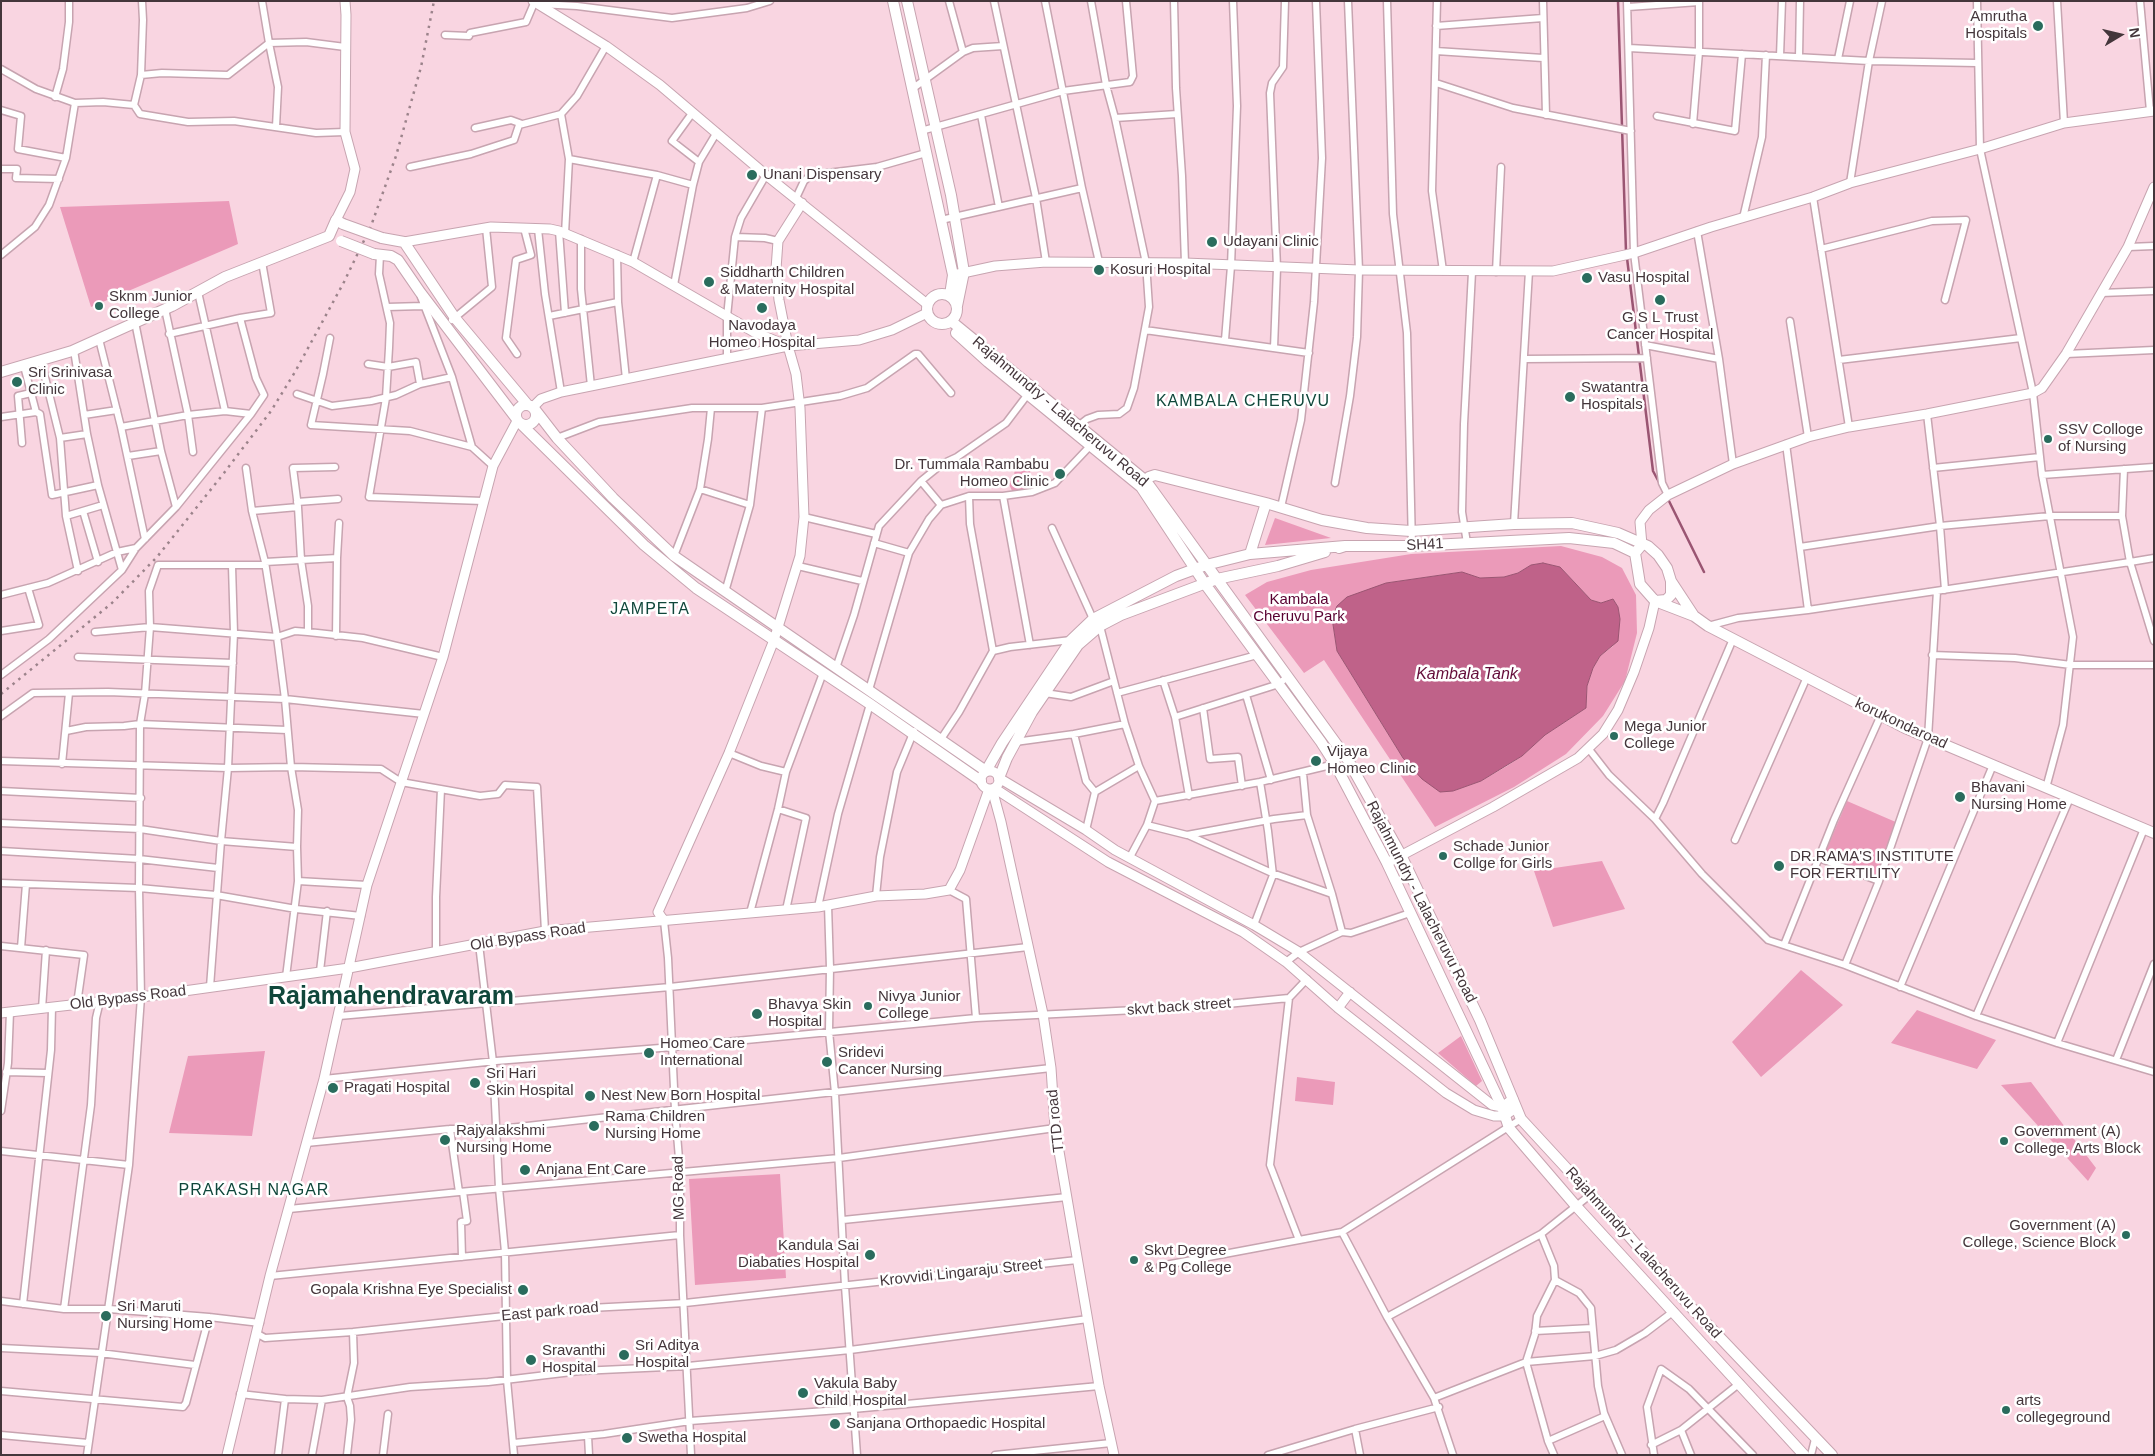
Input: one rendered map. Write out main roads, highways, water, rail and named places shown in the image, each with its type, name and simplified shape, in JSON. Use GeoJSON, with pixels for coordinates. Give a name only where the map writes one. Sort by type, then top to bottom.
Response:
{"type":"FeatureCollection","features":[{"type":"Feature","properties":{"kind":"main road"},"geometry":{"type":"LineString","coordinates":[[893,1],[953,275],[950,295],[957,306]]}},
{"type":"Feature","properties":{"kind":"main road"},"geometry":{"type":"LineString","coordinates":[[907,1],[954,217],[964,272],[957,311],[949,322],[1028,394],[1141,487],[1205,584],[1321,742],[1334,764],[1387,863],[1434,966],[1466,1029],[1509,1128],[1576,1206],[1804,1455]]}},
{"type":"Feature","properties":{"kind":"main road"},"geometry":{"type":"LineString","coordinates":[[1,372],[74,350],[99,339],[165,309],[225,277],[329,236],[340,222],[385,239],[404,242],[455,318],[536,413],[533,423],[526,425],[518,421]]}},
{"type":"Feature","properties":{"kind":"main road"},"geometry":{"type":"LineString","coordinates":[[329,236],[398,260],[518,421],[644,545],[711,599],[870,704],[981,781]]}},
{"type":"Feature","properties":{"kind":"main road","name":"Rajahmundry - Lalacheruvu Road"},"geometry":{"type":"LineString","coordinates":[[950,295],[938,294],[933,297],[927,309],[935,322],[949,322],[1146,481],[1330,734],[1348,760],[1400,855],[1480,1020],[1521,1119],[1687,1303],[1832,1455]]}},
{"type":"Feature","properties":{"kind":"main road"},"geometry":{"type":"LineString","coordinates":[[518,421],[518,408],[530,406]]}},
{"type":"Feature","properties":{"kind":"main road"},"geometry":{"type":"LineString","coordinates":[[530,406],[613,498],[674,556],[986,771],[1002,743],[1071,640],[1097,622],[1176,576],[1206,564],[1250,554],[1345,546]]}},
{"type":"Feature","properties":{"kind":"main road"},"geometry":{"type":"LineString","coordinates":[[1146,481],[1149,477],[1155,475],[1281,507],[1322,520],[1367,528],[1411,531],[1514,524],[1572,523],[1618,533],[1639,549],[1640,584],[1655,601],[1694,616]]}},
{"type":"Feature","properties":{"kind":"main road"},"geometry":{"type":"LineString","coordinates":[[1250,554],[1266,503]]}},
{"type":"Feature","properties":{"kind":"main road","name":"SH41"},"geometry":{"type":"LineString","coordinates":[[1097,622],[1217,579],[1278,566],[1345,546],[1412,546],[1569,538],[1614,543],[1639,549]]}},
{"type":"Feature","properties":{"kind":"main road","name":"korukondaroad"},"geometry":{"type":"LineString","coordinates":[[1639,549],[1648,546],[1658,555],[1667,568],[1671,581],[1694,616],[1708,626],[1928,738],[2149,831]]}},
{"type":"Feature","properties":{"kind":"main road"},"geometry":{"type":"LineString","coordinates":[[1655,601],[1666,600],[1671,595],[1671,581]]}},
{"type":"Feature","properties":{"kind":"main road"},"geometry":{"type":"LineString","coordinates":[[711,599],[722,590]]}},
{"type":"Feature","properties":{"kind":"main road"},"geometry":{"type":"LineString","coordinates":[[999,778],[1015,742],[1032,712],[1078,645],[1097,622]]}},
{"type":"Feature","properties":{"kind":"main road"},"geometry":{"type":"LineString","coordinates":[[1321,742],[1330,734]]}},
{"type":"Feature","properties":{"kind":"main road"},"geometry":{"type":"LineString","coordinates":[[1434,966],[1450,957]]}},
{"type":"Feature","properties":{"kind":"main road"},"geometry":{"type":"LineString","coordinates":[[1466,1029],[1480,1020]]}},
{"type":"Feature","properties":{"kind":"water","name":"Kambala Tank"},"geometry":{"type":"Polygon","coordinates":[[[1543,563],[1560,567],[1591,600],[1601,603],[1613,599],[1618,607],[1620,619],[1618,641],[1600,656],[1593,668],[1587,686],[1586,708],[1545,735],[1522,756],[1481,781],[1453,791],[1440,792],[1422,779],[1403,758],[1337,651],[1332,618],[1337,606],[1347,597],[1386,583],[1462,572],[1480,578],[1504,577],[1518,573],[1531,565],[1543,563]]]}},
{"type":"Feature","properties":{"kind":"waterway"},"geometry":{"type":"LineString","coordinates":[[1618,1],[1626,252]]}},
{"type":"Feature","properties":{"kind":"waterway"},"geometry":{"type":"LineString","coordinates":[[1627,258],[1653,471],[1660,484]]}},
{"type":"Feature","properties":{"kind":"waterway"},"geometry":{"type":"LineString","coordinates":[[1667,497],[1704,572]]}},
{"type":"Feature","properties":{"kind":"railway"},"geometry":{"type":"LineString","coordinates":[[1,694],[112,603],[157,557],[271,411],[295,372],[344,282],[371,226],[396,156],[421,67],[434,1]]}},
{"type":"Feature","properties":{"kind":"place","name":"Amrutha Hospitals"},"geometry":{"type":"Point","coordinates":[2038,26]}},
{"type":"Feature","properties":{"kind":"place","name":"Unani Dispensary"},"geometry":{"type":"Point","coordinates":[752,175]}},
{"type":"Feature","properties":{"kind":"place","name":"Udayani Clinic"},"geometry":{"type":"Point","coordinates":[1212,242]}},
{"type":"Feature","properties":{"kind":"place","name":"Kosuri Hospital"},"geometry":{"type":"Point","coordinates":[1099,270]}},
{"type":"Feature","properties":{"kind":"place","name":"Vasu Hospital"},"geometry":{"type":"Point","coordinates":[1587,278]}},
{"type":"Feature","properties":{"kind":"place","name":"Siddharth Children & Maternity Hospital"},"geometry":{"type":"Point","coordinates":[709,282]}},
{"type":"Feature","properties":{"kind":"place","name":"G S L Trust Cancer Hospital"},"geometry":{"type":"Point","coordinates":[1660,300]}},
{"type":"Feature","properties":{"kind":"place","name":"Sknm Junior College"},"geometry":{"type":"Point","coordinates":[99,306]}},
{"type":"Feature","properties":{"kind":"place","name":"Navodaya Homeo Hospital"},"geometry":{"type":"Point","coordinates":[762,308]}},
{"type":"Feature","properties":{"kind":"place","name":"Sri Srinivasa Clinic"},"geometry":{"type":"Point","coordinates":[17,382]}},
{"type":"Feature","properties":{"kind":"place","name":"Swatantra Hospitals"},"geometry":{"type":"Point","coordinates":[1570,397]}},
{"type":"Feature","properties":{"kind":"place","name":"SSV Colloge of Nursing"},"geometry":{"type":"Point","coordinates":[2048,439]}},
{"type":"Feature","properties":{"kind":"place","name":"Dr. Tummala Rambabu Homeo Clinic"},"geometry":{"type":"Point","coordinates":[1060,474]}},
{"type":"Feature","properties":{"kind":"place","name":"Mega Junior College"},"geometry":{"type":"Point","coordinates":[1614,736]}},
{"type":"Feature","properties":{"kind":"place","name":"Vijaya Homeo Clinic"},"geometry":{"type":"Point","coordinates":[1316,761]}},
{"type":"Feature","properties":{"kind":"place","name":"Bhavani Nursing Home"},"geometry":{"type":"Point","coordinates":[1960,797]}},
{"type":"Feature","properties":{"kind":"place","name":"Schade Junior Collge for Girls"},"geometry":{"type":"Point","coordinates":[1443,856]}},
{"type":"Feature","properties":{"kind":"place","name":"DR.RAMA'S INSTITUTE FOR FERTILITY"},"geometry":{"type":"Point","coordinates":[1779,866]}},
{"type":"Feature","properties":{"kind":"place","name":"Nivya Junior College"},"geometry":{"type":"Point","coordinates":[868,1006]}},
{"type":"Feature","properties":{"kind":"place","name":"Bhavya Skin Hospital"},"geometry":{"type":"Point","coordinates":[757,1014]}},
{"type":"Feature","properties":{"kind":"place","name":"Homeo Care International"},"geometry":{"type":"Point","coordinates":[649,1053]}},
{"type":"Feature","properties":{"kind":"place","name":"Sridevi Cancer Nursing"},"geometry":{"type":"Point","coordinates":[827,1062]}},
{"type":"Feature","properties":{"kind":"place","name":"Sri Hari Skin Hospital"},"geometry":{"type":"Point","coordinates":[475,1083]}},
{"type":"Feature","properties":{"kind":"place","name":"Pragati Hospital"},"geometry":{"type":"Point","coordinates":[333,1088]}},
{"type":"Feature","properties":{"kind":"place","name":"Nest New Born Hospital"},"geometry":{"type":"Point","coordinates":[590,1096]}},
{"type":"Feature","properties":{"kind":"place","name":"Rama Children Nursing Home"},"geometry":{"type":"Point","coordinates":[594,1126]}},
{"type":"Feature","properties":{"kind":"place","name":"Rajyalakshmi Nursing Home"},"geometry":{"type":"Point","coordinates":[445,1140]}},
{"type":"Feature","properties":{"kind":"place","name":"Government (A) College, Arts Block"},"geometry":{"type":"Point","coordinates":[2004,1141]}},
{"type":"Feature","properties":{"kind":"place","name":"Anjana Ent Care"},"geometry":{"type":"Point","coordinates":[525,1170]}},
{"type":"Feature","properties":{"kind":"place","name":"Government (A) College, Science Block"},"geometry":{"type":"Point","coordinates":[2126,1235]}},
{"type":"Feature","properties":{"kind":"place","name":"Kandula Sai Diabaties Hospital"},"geometry":{"type":"Point","coordinates":[870,1255]}},
{"type":"Feature","properties":{"kind":"place","name":"Skvt Degree & Pg College"},"geometry":{"type":"Point","coordinates":[1134,1260]}},
{"type":"Feature","properties":{"kind":"place","name":"Gopala Krishna Eye Specialist"},"geometry":{"type":"Point","coordinates":[523,1290]}},
{"type":"Feature","properties":{"kind":"place","name":"Sri Maruti Nursing Home"},"geometry":{"type":"Point","coordinates":[106,1316]}},
{"type":"Feature","properties":{"kind":"place","name":"Sri Aditya Hospital"},"geometry":{"type":"Point","coordinates":[624,1355]}},
{"type":"Feature","properties":{"kind":"place","name":"Sravanthi Hospital"},"geometry":{"type":"Point","coordinates":[531,1360]}},
{"type":"Feature","properties":{"kind":"place","name":"Vakula Baby Child Hospital"},"geometry":{"type":"Point","coordinates":[803,1393]}},
{"type":"Feature","properties":{"kind":"place","name":"arts collegeground"},"geometry":{"type":"Point","coordinates":[2006,1410]}},
{"type":"Feature","properties":{"kind":"place","name":"Sanjana Orthopaedic Hospital"},"geometry":{"type":"Point","coordinates":[835,1424]}},
{"type":"Feature","properties":{"kind":"place","name":"Swetha Hospital"},"geometry":{"type":"Point","coordinates":[627,1438]}},
{"type":"Feature","properties":{"kind":"district","name":"KAMBALA CHERUVU"},"geometry":{"type":"Point","coordinates":[1243,402]}},
{"type":"Feature","properties":{"kind":"district","name":"JAMPETA"},"geometry":{"type":"Point","coordinates":[650,610]}},
{"type":"Feature","properties":{"kind":"district","name":"Rajamahendravaram"},"geometry":{"type":"Point","coordinates":[391,997]}},
{"type":"Feature","properties":{"kind":"district","name":"PRAKASH NAGAR"},"geometry":{"type":"Point","coordinates":[254,1191]}},
{"type":"Feature","properties":{"kind":"park label","name":"Kambala Cheruvu Park"},"geometry":{"type":"Point","coordinates":[1299,608]}}]}
